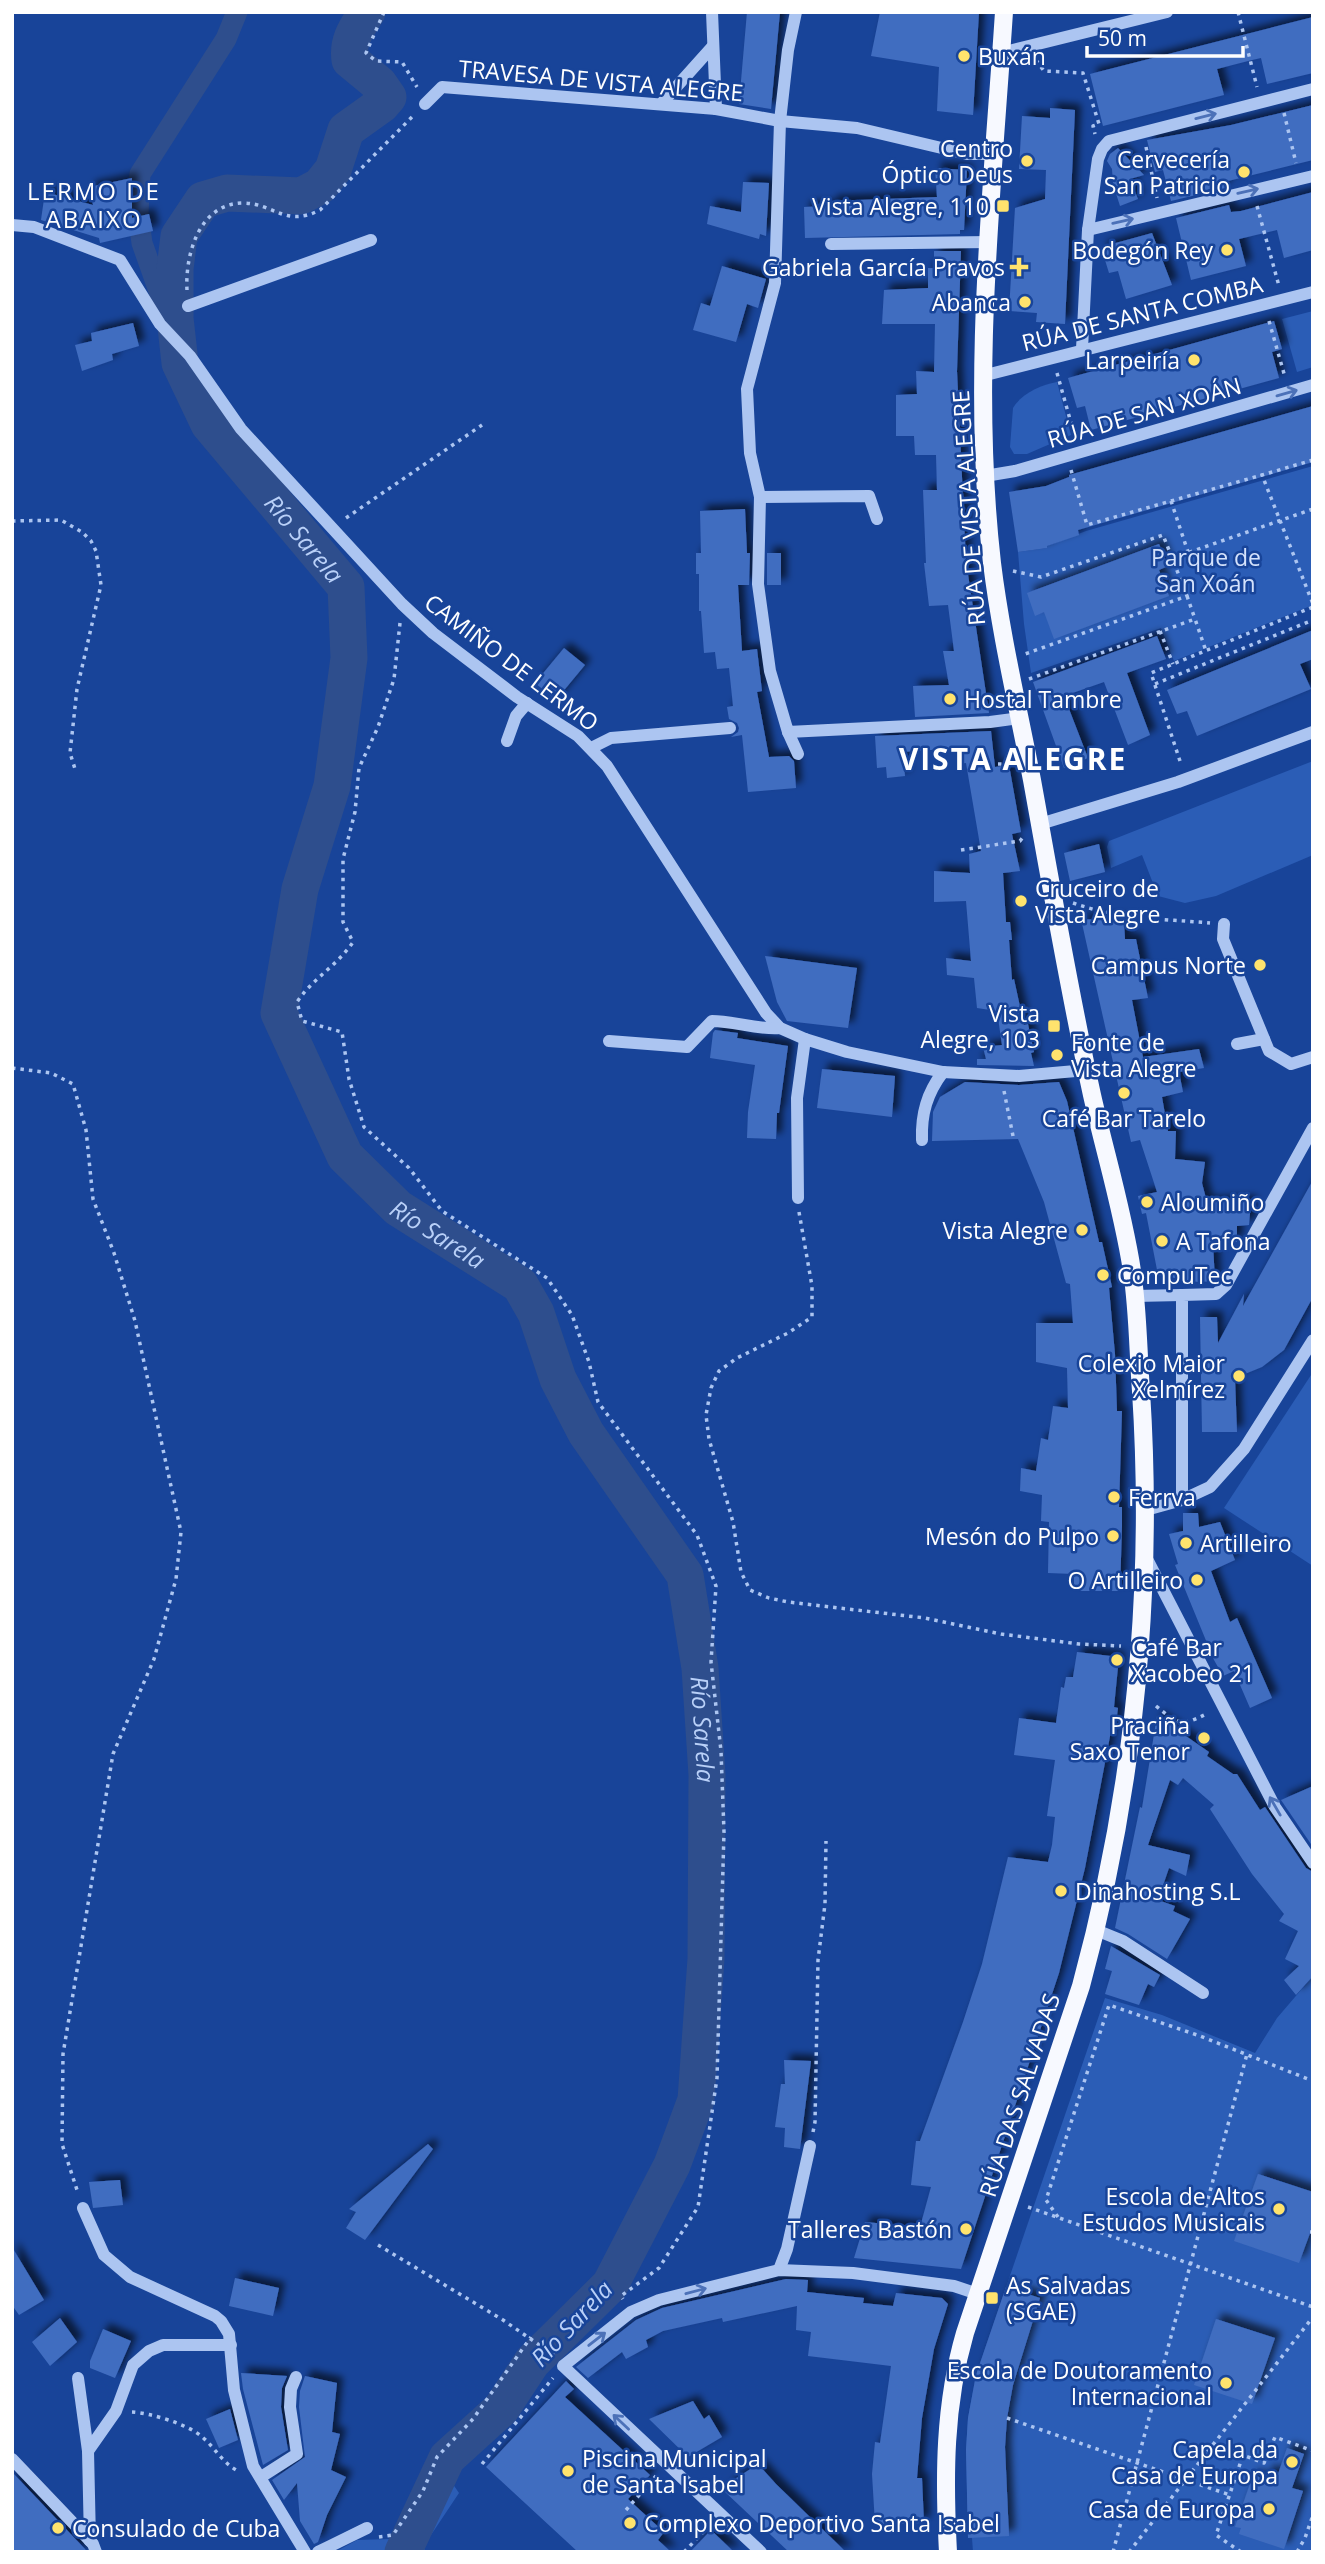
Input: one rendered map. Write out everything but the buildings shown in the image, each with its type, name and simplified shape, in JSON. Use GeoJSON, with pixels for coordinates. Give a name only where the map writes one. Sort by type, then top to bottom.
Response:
{"type":"FeatureCollection","features":[{"type":"Feature","properties":{"kind":"main road","name":"RÚA DE VISTA ALEGRE"},"geometry":{"type":"LineString","coordinates":[[1004,12],[982,376],[985,476],[1001,629],[1040,824],[1051,896],[1124,1233],[1135,1296],[1146,1510],[1141,1650]]}},
{"type":"Feature","properties":{"kind":"main road","name":"RÚA DAS SALVADAS"},"geometry":{"type":"LineString","coordinates":[[948,2552],[945,2506],[947,2419],[958,2356],[1081,1986],[1096,1930],[1120,1812],[1141,1650]]}},
{"type":"Feature","properties":{"kind":"street"},"geometry":{"type":"LineString","coordinates":[[712,12],[716,109]]}},
{"type":"Feature","properties":{"kind":"street"},"geometry":{"type":"LineString","coordinates":[[796,12],[788,50],[780,121],[775,283],[747,389],[750,453],[760,497],[758,584],[771,671],[788,732],[798,754]]}},
{"type":"Feature","properties":{"kind":"street"},"geometry":{"type":"LineString","coordinates":[[1002,53],[1167,12]]}},
{"type":"Feature","properties":{"kind":"street"},"geometry":{"type":"LineString","coordinates":[[661,104],[713,46]]}},
{"type":"Feature","properties":{"kind":"street","name":"TRAVESA DE VISTA ALEGRE"},"geometry":{"type":"LineString","coordinates":[[425,104],[442,87],[661,104],[716,109],[780,121],[857,128],[967,154],[995,154]]}},
{"type":"Feature","properties":{"kind":"street"},"geometry":{"type":"LineString","coordinates":[[1082,349],[1088,230],[1098,159],[1109,141],[1313,89]]}},
{"type":"Feature","properties":{"kind":"street"},"geometry":{"type":"LineString","coordinates":[[1088,230],[1306,177]]}},
{"type":"Feature","properties":{"kind":"street","name":"CAMIÑO DE LERMO"},"geometry":{"type":"LineString","coordinates":[[12,225],[34,227],[120,260],[160,324],[190,356],[240,429],[402,604],[433,633],[591,748],[607,766],[766,1013],[780,1028],[847,1052],[943,1072],[1019,1076],[1087,1070]]}},
{"type":"Feature","properties":{"kind":"street"},"geometry":{"type":"LineString","coordinates":[[188,304],[371,240]]}},
{"type":"Feature","properties":{"kind":"street"},"geometry":{"type":"LineString","coordinates":[[831,244],[989,242]]}},
{"type":"Feature","properties":{"kind":"street","name":"RÚA DE SANTA COMBA"},"geometry":{"type":"LineString","coordinates":[[982,376],[1313,292]]}},
{"type":"Feature","properties":{"kind":"street","name":"RÚA DE SAN XOÁN"},"geometry":{"type":"LineString","coordinates":[[985,476],[1015,471],[1313,385]]}},
{"type":"Feature","properties":{"kind":"street"},"geometry":{"type":"LineString","coordinates":[[760,497],[869,496],[877,519]]}},
{"type":"Feature","properties":{"kind":"street"},"geometry":{"type":"LineString","coordinates":[[507,741],[516,716],[527,704]]}},
{"type":"Feature","properties":{"kind":"street"},"geometry":{"type":"LineString","coordinates":[[788,732],[990,722],[1020,718]]}},
{"type":"Feature","properties":{"kind":"street"},"geometry":{"type":"LineString","coordinates":[[591,748],[611,738],[730,728]]}},
{"type":"Feature","properties":{"kind":"street"},"geometry":{"type":"LineString","coordinates":[[1040,824],[1178,782],[1313,732]]}},
{"type":"Feature","properties":{"kind":"street"},"geometry":{"type":"LineString","coordinates":[[1224,924],[1223,939],[1269,1051],[1291,1064],[1313,1057]]}},
{"type":"Feature","properties":{"kind":"street"},"geometry":{"type":"LineString","coordinates":[[610,1041],[687,1047],[712,1021],[755,1029],[780,1028]]}},
{"type":"Feature","properties":{"kind":"street"},"geometry":{"type":"LineString","coordinates":[[798,1198],[797,1098],[805,1039]]}},
{"type":"Feature","properties":{"kind":"street"},"geometry":{"type":"LineString","coordinates":[[1237,1044],[1264,1039]]}},
{"type":"Feature","properties":{"kind":"street"},"geometry":{"type":"LineString","coordinates":[[922,1140],[924,1107],[935,1082],[943,1072]]}},
{"type":"Feature","properties":{"kind":"street"},"geometry":{"type":"LineString","coordinates":[[1135,1296],[1216,1294],[1226,1285],[1313,1128]]}},
{"type":"Feature","properties":{"kind":"street"},"geometry":{"type":"LineString","coordinates":[[1182,1295],[1182,1500]]}},
{"type":"Feature","properties":{"kind":"street"},"geometry":{"type":"LineString","coordinates":[[1146,1510],[1182,1500],[1210,1487],[1244,1449],[1313,1340]]}},
{"type":"Feature","properties":{"kind":"street","name":"RÚA DE VISTA ALEGRE"},"geometry":{"type":"LineString","coordinates":[[1146,1555],[1275,1807],[1313,1863]]}},
{"type":"Feature","properties":{"kind":"street"},"geometry":{"type":"LineString","coordinates":[[1096,1930],[1123,1941],[1203,1993]]}},
{"type":"Feature","properties":{"kind":"street"},"geometry":{"type":"LineString","coordinates":[[779,2270],[787,2249],[810,2146]]}},
{"type":"Feature","properties":{"kind":"street"},"geometry":{"type":"LineString","coordinates":[[83,2208],[104,2255],[130,2277],[215,2316],[225,2326],[231,2345],[234,2390],[253,2466],[305,2552]]}},
{"type":"Feature","properties":{"kind":"street"},"geometry":{"type":"LineString","coordinates":[[761,2552],[563,2366],[631,2312],[659,2300],[779,2270],[866,2275],[954,2286],[978,2294]]}},
{"type":"Feature","properties":{"kind":"street"},"geometry":{"type":"LineString","coordinates":[[88,2451],[116,2412],[134,2365],[149,2351],[163,2345],[231,2345]]}},
{"type":"Feature","properties":{"kind":"street"},"geometry":{"type":"LineString","coordinates":[[261,2477],[297,2454],[290,2407],[296,2377]]}},
{"type":"Feature","properties":{"kind":"street"},"geometry":{"type":"LineString","coordinates":[[78,2378],[88,2451],[93,2547]]}},
{"type":"Feature","properties":{"kind":"street"},"geometry":{"type":"LineString","coordinates":[[12,2459],[93,2547]]}},
{"type":"Feature","properties":{"kind":"street"},"geometry":{"type":"LineString","coordinates":[[318,2552],[369,2533]]}},
{"type":"Feature","properties":{"kind":"path"},"geometry":{"type":"LineString","coordinates":[[188,304],[186,275],[192,248],[201,228],[218,210],[242,203],[254,204],[292,217],[306,217],[320,210],[425,104],[412,75],[401,62],[376,61],[366,53],[384,12]]}},
{"type":"Feature","properties":{"kind":"path"},"geometry":{"type":"LineString","coordinates":[[1238,12],[1252,69]]}},
{"type":"Feature","properties":{"kind":"path"},"geometry":{"type":"LineString","coordinates":[[1035,58],[1044,71],[1083,73],[1099,124],[1093,126],[1094,134]]}},
{"type":"Feature","properties":{"kind":"path"},"geometry":{"type":"LineString","coordinates":[[1280,97],[1306,177]]}},
{"type":"Feature","properties":{"kind":"path"},"geometry":{"type":"LineString","coordinates":[[1141,132],[1159,213]]}},
{"type":"Feature","properties":{"kind":"path"},"geometry":{"type":"LineString","coordinates":[[1253,190],[1280,290]]}},
{"type":"Feature","properties":{"kind":"path"},"geometry":{"type":"LineString","coordinates":[[1267,314],[1286,379]]}},
{"type":"Feature","properties":{"kind":"path"},"geometry":{"type":"LineString","coordinates":[[1055,368],[1076,439]]}},
{"type":"Feature","properties":{"kind":"path"},"geometry":{"type":"LineString","coordinates":[[336,525],[482,425]]}},
{"type":"Feature","properties":{"kind":"path"},"geometry":{"type":"LineString","coordinates":[[1072,475],[1087,525],[1313,460]]}},
{"type":"Feature","properties":{"kind":"path"},"geometry":{"type":"LineString","coordinates":[[1181,761],[1151,673],[1313,605],[1262,475]]}},
{"type":"Feature","properties":{"kind":"path"},"geometry":{"type":"LineString","coordinates":[[1171,501],[1188,552]]}},
{"type":"Feature","properties":{"kind":"path"},"geometry":{"type":"LineString","coordinates":[[1172,558],[1313,509]]}},
{"type":"Feature","properties":{"kind":"path"},"geometry":{"type":"LineString","coordinates":[[12,521],[61,520],[82,532],[96,551],[101,585],[77,689],[70,754],[76,772]]}},
{"type":"Feature","properties":{"kind":"path"},"geometry":{"type":"LineString","coordinates":[[1011,570],[1041,577],[1163,535],[1206,651]]}},
{"type":"Feature","properties":{"kind":"path"},"geometry":{"type":"LineString","coordinates":[[1022,656],[1187,596]]}},
{"type":"Feature","properties":{"kind":"path"},"geometry":{"type":"LineString","coordinates":[[402,604],[394,679],[378,727],[359,768],[355,812],[344,859],[343,922],[353,942],[340,960],[308,986],[297,1002],[302,1021],[342,1032],[349,1079],[364,1127],[409,1168],[442,1211],[547,1278],[572,1315],[589,1362],[598,1402],[697,1535],[716,1586],[711,1662],[720,1751],[724,1832],[717,2078],[698,2207],[659,2268],[621,2296],[631,2312]]}},
{"type":"Feature","properties":{"kind":"path"},"geometry":{"type":"LineString","coordinates":[[1292,615],[1297,626]]}},
{"type":"Feature","properties":{"kind":"path"},"geometry":{"type":"LineString","coordinates":[[1027,679],[1195,619]]}},
{"type":"Feature","properties":{"kind":"path"},"geometry":{"type":"LineString","coordinates":[[1155,684],[1313,620]]}},
{"type":"Feature","properties":{"kind":"path"},"geometry":{"type":"LineString","coordinates":[[1257,630],[1262,641]]}},
{"type":"Feature","properties":{"kind":"path"},"geometry":{"type":"LineString","coordinates":[[1160,631],[1173,664]]}},
{"type":"Feature","properties":{"kind":"path"},"geometry":{"type":"LineString","coordinates":[[1192,657],[1196,668]]}},
{"type":"Feature","properties":{"kind":"path"},"geometry":{"type":"LineString","coordinates":[[961,850],[1020,841]]}},
{"type":"Feature","properties":{"kind":"path"},"geometry":{"type":"LineString","coordinates":[[1071,903],[1095,911],[1135,917],[1224,924]]}},
{"type":"Feature","properties":{"kind":"path"},"geometry":{"type":"LineString","coordinates":[[12,1068],[51,1073],[73,1084],[86,1130],[93,1199],[114,1253],[135,1321],[181,1532],[176,1579],[154,1659],[113,1754],[63,2054],[62,2144],[83,2208]]}},
{"type":"Feature","properties":{"kind":"path"},"geometry":{"type":"LineString","coordinates":[[1001,1075],[1013,1136]]}},
{"type":"Feature","properties":{"kind":"path"},"geometry":{"type":"LineString","coordinates":[[798,1198],[812,1286],[812,1317],[788,1333],[737,1358],[719,1371],[711,1388],[706,1415],[709,1439],[733,1522],[741,1572],[750,1590],[788,1602],[925,1618],[1001,1633],[1141,1650]]}},
{"type":"Feature","properties":{"kind":"path"},"geometry":{"type":"LineString","coordinates":[[1156,1706],[1176,1723],[1185,1724],[1210,1712]]}},
{"type":"Feature","properties":{"kind":"path"},"geometry":{"type":"LineString","coordinates":[[810,2146],[815,2122],[818,1960],[825,1903],[827,1841]]}},
{"type":"Feature","properties":{"kind":"path"},"geometry":{"type":"LineString","coordinates":[[1058,2217],[1046,2200],[1110,2005],[1247,2054],[1313,2081]]}},
{"type":"Feature","properties":{"kind":"path"},"geometry":{"type":"LineString","coordinates":[[1113,2552],[1247,2054]]}},
{"type":"Feature","properties":{"kind":"path"},"geometry":{"type":"LineString","coordinates":[[1028,2207],[1313,2307]]}},
{"type":"Feature","properties":{"kind":"path"},"geometry":{"type":"LineString","coordinates":[[378,2245],[531,2337],[554,2355]]}},
{"type":"Feature","properties":{"kind":"path"},"geometry":{"type":"LineString","coordinates":[[1129,2552],[1313,2317]]}},
{"type":"Feature","properties":{"kind":"path"},"geometry":{"type":"LineString","coordinates":[[369,2533],[393,2535],[423,2491],[437,2457],[473,2419],[531,2337]]}},
{"type":"Feature","properties":{"kind":"path"},"geometry":{"type":"LineString","coordinates":[[482,2464],[554,2376]]}},
{"type":"Feature","properties":{"kind":"path"},"geometry":{"type":"LineString","coordinates":[[116,2412],[150,2413],[201,2435],[227,2465]]}},
{"type":"Feature","properties":{"kind":"path"},"geometry":{"type":"LineString","coordinates":[[1007,2418],[1230,2495]]}},
{"type":"Feature","properties":{"kind":"path"},"geometry":{"type":"LineString","coordinates":[[1241,2552],[1216,2535],[1243,2455],[1264,2463],[1275,2437],[1313,2451]]}},
{"type":"Feature","properties":{"kind":"path"},"geometry":{"type":"LineString","coordinates":[[626,2510],[658,2474]]}},
{"type":"Feature","properties":{"kind":"path"},"geometry":{"type":"LineString","coordinates":[[1297,2552],[1306,2538],[1313,2515]]}},
{"type":"Feature","properties":{"kind":"path"},"geometry":{"type":"LineString","coordinates":[[684,2552],[711,2525]]}},
{"type":"Feature","properties":{"kind":"green space"},"geometry":{"type":"Polygon","coordinates":[[[1313,311],[1313,367],[1297,372],[1282,319],[1313,311]]]}},
{"type":"Feature","properties":{"kind":"green space"},"geometry":{"type":"Polygon","coordinates":[[[1057,382],[1071,435],[1027,454],[1014,454],[1010,447],[1013,408],[1032,390],[1057,382]]]}},
{"type":"Feature","properties":{"kind":"green space","name":"Parque de San Xoán"},"geometry":{"type":"Polygon","coordinates":[[[1313,466],[1313,605],[1174,661],[1161,628],[1031,673],[1018,552],[1047,548],[1086,531],[1313,466]]]}},
{"type":"Feature","properties":{"kind":"green space"},"geometry":{"type":"Polygon","coordinates":[[[1313,761],[1313,855],[1216,896],[1185,903],[1158,896],[1142,855],[1111,868],[1107,847],[1109,841],[1313,761]]]}},
{"type":"Feature","properties":{"kind":"green space"},"geometry":{"type":"Polygon","coordinates":[[[1313,1372],[1313,1566],[1224,1508],[1313,1372]]]}},
{"type":"Feature","properties":{"kind":"green space"},"geometry":{"type":"Polygon","coordinates":[[[1313,1976],[1313,2552],[973,2552],[972,2538],[968,2534],[966,2450],[968,2418],[976,2375],[1105,1998],[1162,2015],[1255,2053],[1277,2018],[1313,1976]]]}},
{"type":"Feature","properties":{"kind":"green space"},"geometry":{"type":"Polygon","coordinates":[[[446,2474],[459,2493],[423,2547],[426,2552],[335,2552],[357,2540],[399,2537],[446,2474]]]}},
{"type":"Feature","properties":{"kind":"waterway"},"geometry":{"type":"LineString","coordinates":[[175,318],[165,308],[142,243],[138,214],[140,174],[226,39],[237,12]]}},
{"type":"Feature","properties":{"kind":"waterway","name":"Río Sarela"},"geometry":{"type":"LineString","coordinates":[[367,12],[351,40],[350,60],[379,84],[388,97],[346,130],[333,170],[320,186],[301,196],[227,193],[203,200],[179,236],[175,269],[175,318],[180,363],[209,424],[346,587],[349,658],[332,786],[300,889],[279,1013],[345,1156],[398,1208],[520,1285],[536,1313],[558,1379],[586,1433],[685,1575],[700,1668],[707,1775],[706,1959],[696,2100],[672,2165],[610,2285],[532,2362],[501,2409],[447,2458],[403,2552]]}},
{"type":"Feature","properties":{"kind":"place","name":"Buxán"},"geometry":{"type":"Point","coordinates":[964,56]}},
{"type":"Feature","properties":{"kind":"place","name":"Centro Óptico Deus"},"geometry":{"type":"Point","coordinates":[1027,161]}},
{"type":"Feature","properties":{"kind":"place","name":"Cervecería San Patricio"},"geometry":{"type":"Point","coordinates":[1244,172]}},
{"type":"Feature","properties":{"kind":"place","name":"Vista Alegre, 110"},"geometry":{"type":"Point","coordinates":[1003,206]}},
{"type":"Feature","properties":{"kind":"place","name":"Bodegón Rey"},"geometry":{"type":"Point","coordinates":[1227,250]}},
{"type":"Feature","properties":{"kind":"place","name":"Gabriela García Pravos"},"geometry":{"type":"Point","coordinates":[1019,267]}},
{"type":"Feature","properties":{"kind":"place","name":"Abanca"},"geometry":{"type":"Point","coordinates":[1025,302]}},
{"type":"Feature","properties":{"kind":"place","name":"Larpeiría"},"geometry":{"type":"Point","coordinates":[1194,360]}},
{"type":"Feature","properties":{"kind":"place","name":"Hostal Tambre"},"geometry":{"type":"Point","coordinates":[950,699]}},
{"type":"Feature","properties":{"kind":"place","name":"Cruceiro de Vista Alegre"},"geometry":{"type":"Point","coordinates":[1021,901]}},
{"type":"Feature","properties":{"kind":"place","name":"Campus Norte"},"geometry":{"type":"Point","coordinates":[1260,965]}},
{"type":"Feature","properties":{"kind":"place","name":"Vista Alegre, 103"},"geometry":{"type":"Point","coordinates":[1054,1026]}},
{"type":"Feature","properties":{"kind":"place","name":"Fonte de Vista Alegre"},"geometry":{"type":"Point","coordinates":[1057,1055]}},
{"type":"Feature","properties":{"kind":"place","name":"Café Bar Tarelo"},"geometry":{"type":"Point","coordinates":[1124,1093]}},
{"type":"Feature","properties":{"kind":"place","name":"Aloumiño"},"geometry":{"type":"Point","coordinates":[1147,1202]}},
{"type":"Feature","properties":{"kind":"place","name":"Vista Alegre"},"geometry":{"type":"Point","coordinates":[1082,1230]}},
{"type":"Feature","properties":{"kind":"place","name":"A Tafona"},"geometry":{"type":"Point","coordinates":[1162,1241]}},
{"type":"Feature","properties":{"kind":"place","name":"CompuTec"},"geometry":{"type":"Point","coordinates":[1103,1275]}},
{"type":"Feature","properties":{"kind":"place","name":"Colexio Maior Xelmírez"},"geometry":{"type":"Point","coordinates":[1239,1376]}},
{"type":"Feature","properties":{"kind":"place","name":"Ferrva"},"geometry":{"type":"Point","coordinates":[1114,1497]}},
{"type":"Feature","properties":{"kind":"place","name":"Mesón do Pulpo"},"geometry":{"type":"Point","coordinates":[1113,1536]}},
{"type":"Feature","properties":{"kind":"place","name":"Artilleiro"},"geometry":{"type":"Point","coordinates":[1186,1543]}},
{"type":"Feature","properties":{"kind":"place","name":"O Artilleiro"},"geometry":{"type":"Point","coordinates":[1197,1580]}},
{"type":"Feature","properties":{"kind":"place","name":"Café Bar Xacobeo 21"},"geometry":{"type":"Point","coordinates":[1117,1660]}},
{"type":"Feature","properties":{"kind":"place","name":"Praciña Saxo Tenor"},"geometry":{"type":"Point","coordinates":[1204,1738]}},
{"type":"Feature","properties":{"kind":"place","name":"Dinahosting S.L"},"geometry":{"type":"Point","coordinates":[1061,1891]}},
{"type":"Feature","properties":{"kind":"place","name":"Escola de Altos Estudos Musicais"},"geometry":{"type":"Point","coordinates":[1279,2209]}},
{"type":"Feature","properties":{"kind":"place","name":"Talleres Bastón"},"geometry":{"type":"Point","coordinates":[966,2229]}},
{"type":"Feature","properties":{"kind":"place","name":"As Salvadas (SGAE)"},"geometry":{"type":"Point","coordinates":[992,2298]}},
{"type":"Feature","properties":{"kind":"place","name":"Escola de Doutoramento Internacional"},"geometry":{"type":"Point","coordinates":[1226,2383]}},
{"type":"Feature","properties":{"kind":"place","name":"Capela da Casa de Europa"},"geometry":{"type":"Point","coordinates":[1292,2462]}},
{"type":"Feature","properties":{"kind":"place","name":"Piscina Municipal de Santa Isabel"},"geometry":{"type":"Point","coordinates":[568,2471]}},
{"type":"Feature","properties":{"kind":"place","name":"Casa de Europa"},"geometry":{"type":"Point","coordinates":[1269,2509]}},
{"type":"Feature","properties":{"kind":"place","name":"Complexo Deportivo Santa Isabel"},"geometry":{"type":"Point","coordinates":[630,2523]}},
{"type":"Feature","properties":{"kind":"place","name":"Consulado de Cuba"},"geometry":{"type":"Point","coordinates":[58,2528]}},
{"type":"Feature","properties":{"kind":"district","name":"LERMO DE ABAIXO"},"geometry":{"type":"Point","coordinates":[94,204]}},
{"type":"Feature","properties":{"kind":"district","name":"VISTA ALEGRE"},"geometry":{"type":"Point","coordinates":[1013,758]}}]}
